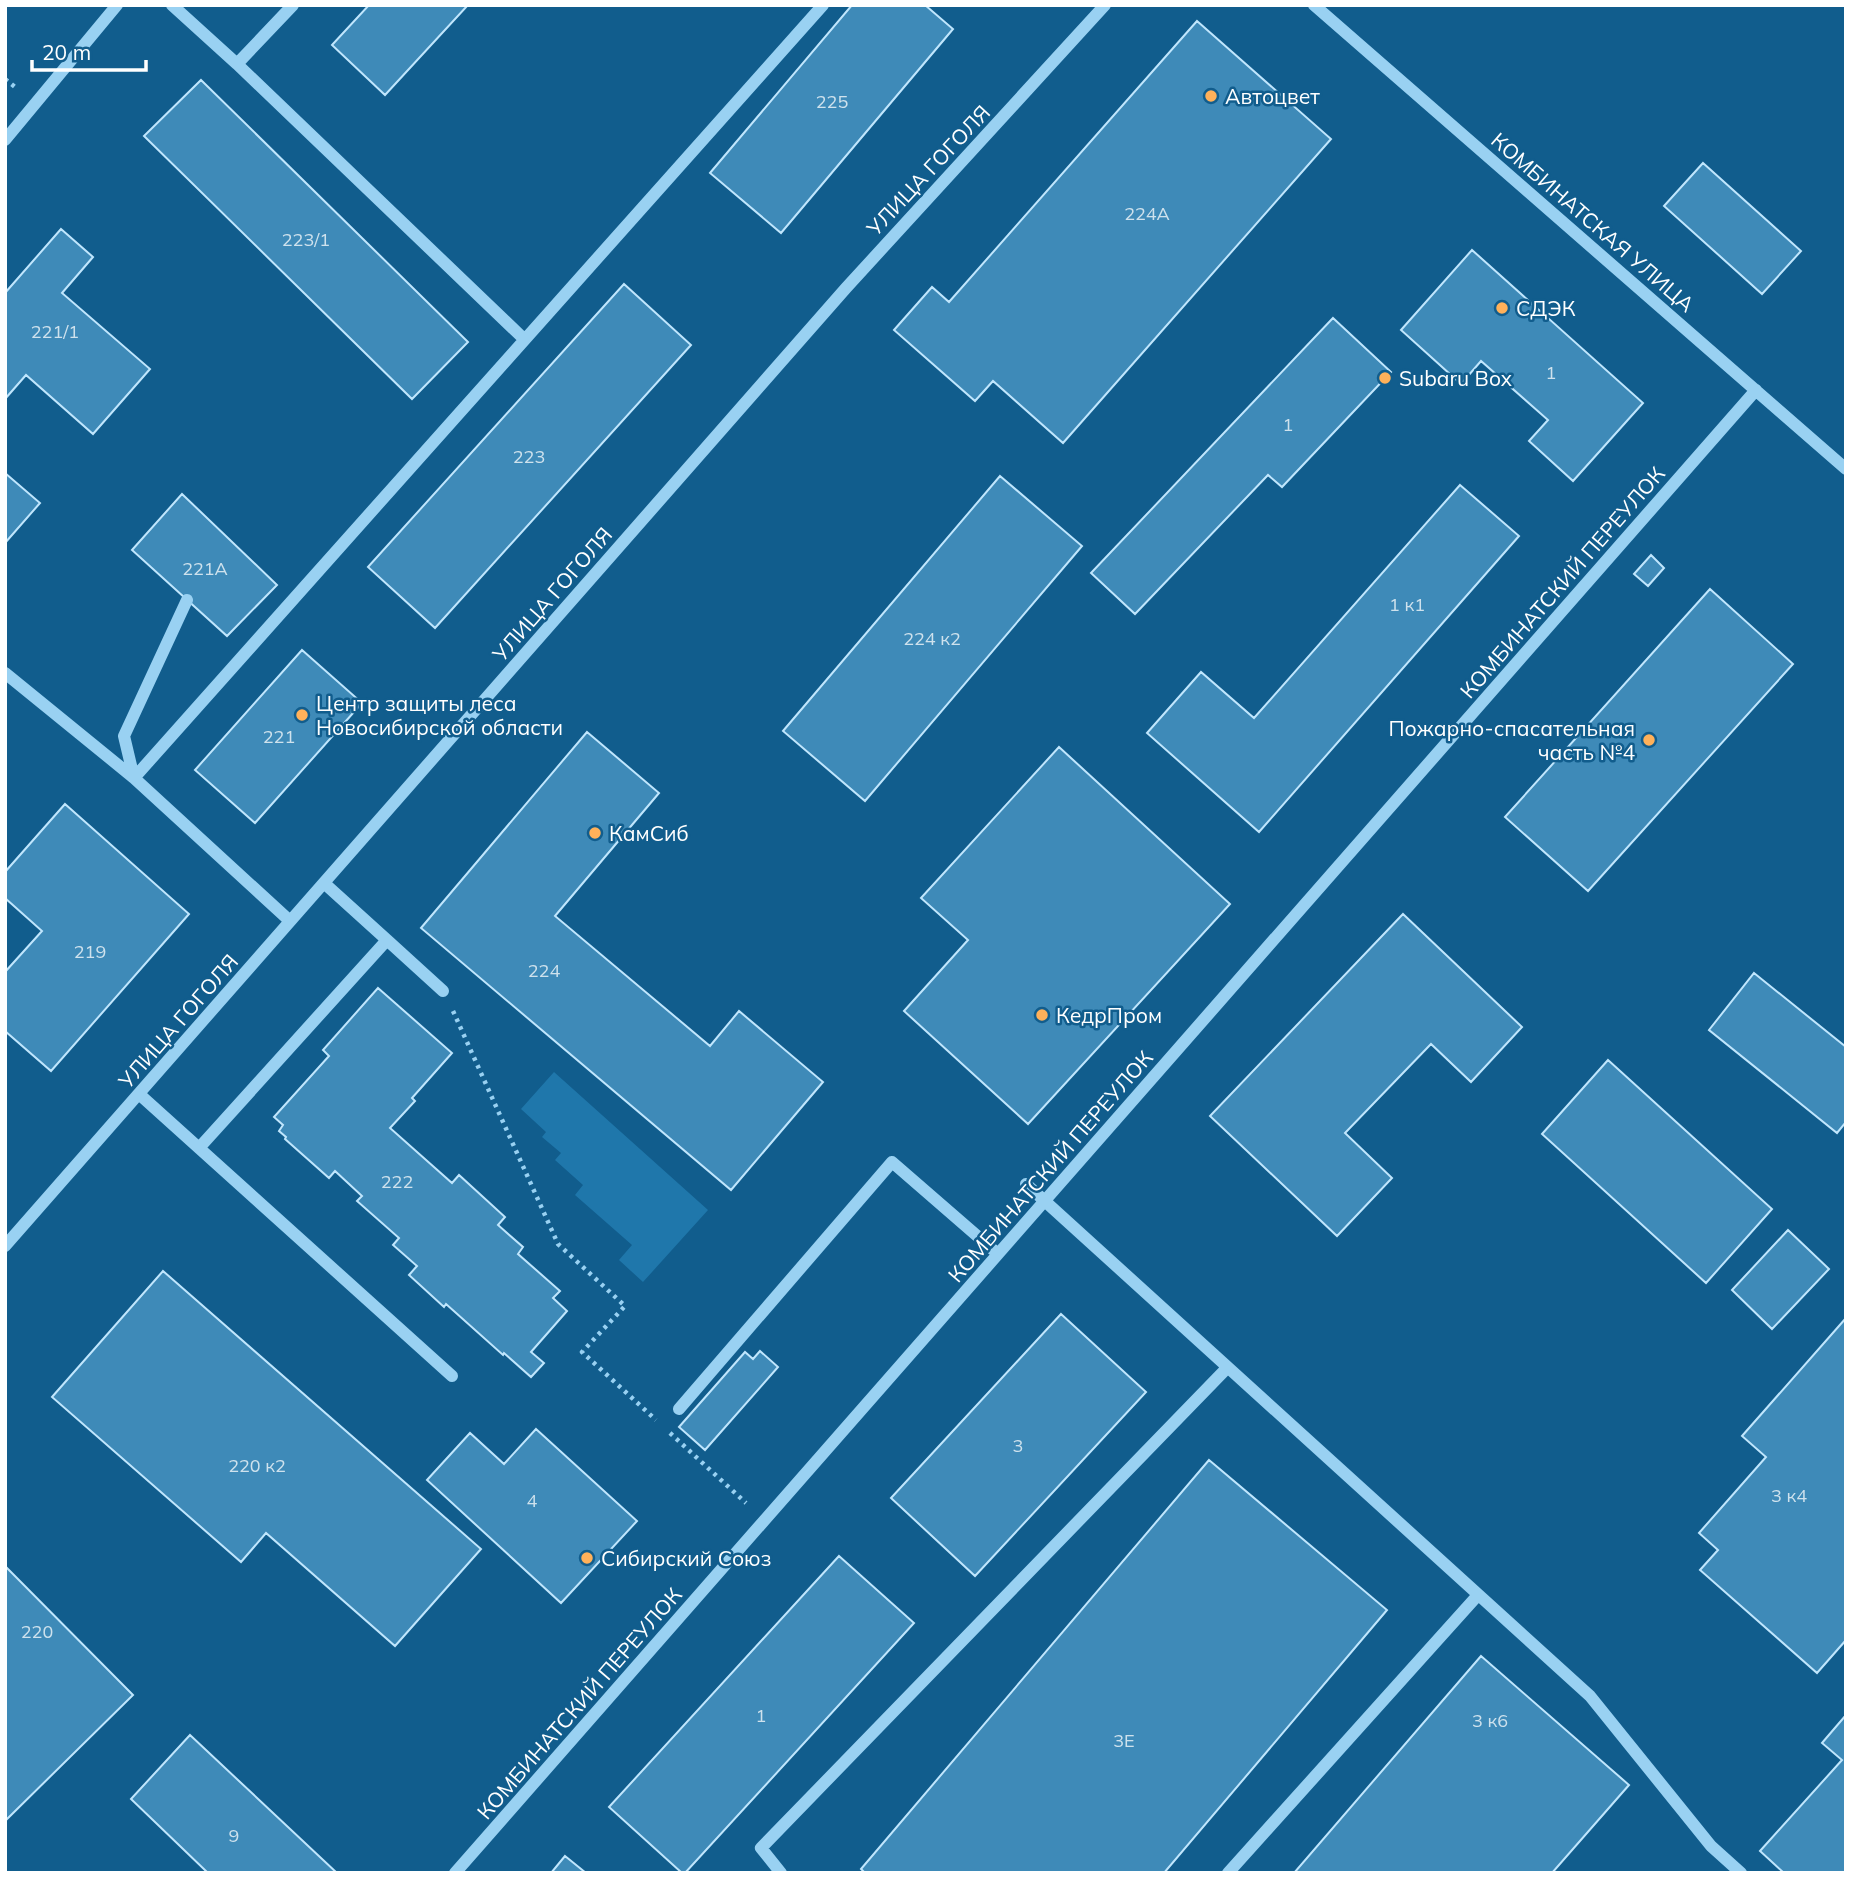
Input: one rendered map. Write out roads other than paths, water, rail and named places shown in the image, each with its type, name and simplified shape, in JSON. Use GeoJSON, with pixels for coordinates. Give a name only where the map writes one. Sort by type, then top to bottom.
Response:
{"type":"FeatureCollection","features":[{"type":"Feature","properties":{"kind":"street"},"geometry":{"type":"LineString","coordinates":[[5,140],[117,5]]}},
{"type":"Feature","properties":{"kind":"street"},"geometry":{"type":"LineString","coordinates":[[172,5],[524,339]]}},
{"type":"Feature","properties":{"kind":"street"},"geometry":{"type":"LineString","coordinates":[[237,64],[293,5]]}},
{"type":"Feature","properties":{"kind":"street"},"geometry":{"type":"LineString","coordinates":[[134,778],[823,5]]}},
{"type":"Feature","properties":{"kind":"street","name":"УЛИЦА ГОГОЛЯ"},"geometry":{"type":"LineString","coordinates":[[5,1246],[846,288],[1105,5]]}},
{"type":"Feature","properties":{"kind":"street","name":"КОМБИНАТСКАЯ УЛИЦА"},"geometry":{"type":"LineString","coordinates":[[1314,5],[1846,468]]}},
{"type":"Feature","properties":{"kind":"street","name":"КОМБИНАТСКИЙ ПЕРЕУЛОК"},"geometry":{"type":"LineString","coordinates":[[455,1873],[1756,390]]}},
{"type":"Feature","properties":{"kind":"street"},"geometry":{"type":"LineString","coordinates":[[134,778],[124,736],[187,600]]}},
{"type":"Feature","properties":{"kind":"street"},"geometry":{"type":"LineString","coordinates":[[5,673],[134,778],[290,921]]}},
{"type":"Feature","properties":{"kind":"street"},"geometry":{"type":"LineString","coordinates":[[324,883],[443,991]]}},
{"type":"Feature","properties":{"kind":"street"},"geometry":{"type":"LineString","coordinates":[[199,1148],[387,940]]}},
{"type":"Feature","properties":{"kind":"street"},"geometry":{"type":"LineString","coordinates":[[139,1094],[452,1376]]}},
{"type":"Feature","properties":{"kind":"street"},"geometry":{"type":"LineString","coordinates":[[678,1409],[892,1162],[999,1254]]}},
{"type":"Feature","properties":{"kind":"street"},"geometry":{"type":"LineString","coordinates":[[1026,1184],[1590,1696],[1711,1846],[1741,1873]]}},
{"type":"Feature","properties":{"kind":"street"},"geometry":{"type":"LineString","coordinates":[[781,1873],[761,1848],[1227,1368]]}},
{"type":"Feature","properties":{"kind":"street"},"geometry":{"type":"LineString","coordinates":[[1228,1873],[1478,1595]]}},
{"type":"Feature","properties":{"kind":"place","name":"Автоцвет"},"geometry":{"type":"Point","coordinates":[1211,96]}},
{"type":"Feature","properties":{"kind":"place","name":"СДЭК"},"geometry":{"type":"Point","coordinates":[1502,308]}},
{"type":"Feature","properties":{"kind":"place","name":"Subaru Box"},"geometry":{"type":"Point","coordinates":[1385,378]}},
{"type":"Feature","properties":{"kind":"place","name":"Центр защиты леса Новосибирской области"},"geometry":{"type":"Point","coordinates":[302,715]}},
{"type":"Feature","properties":{"kind":"place","name":"Пожарно-спасательная часть №4"},"geometry":{"type":"Point","coordinates":[1649,740]}},
{"type":"Feature","properties":{"kind":"place","name":"КамСиб"},"geometry":{"type":"Point","coordinates":[595,833]}},
{"type":"Feature","properties":{"kind":"place","name":"КедрПром"},"geometry":{"type":"Point","coordinates":[1042,1015]}},
{"type":"Feature","properties":{"kind":"place","name":"Сибирский Союз"},"geometry":{"type":"Point","coordinates":[587,1558]}}]}
